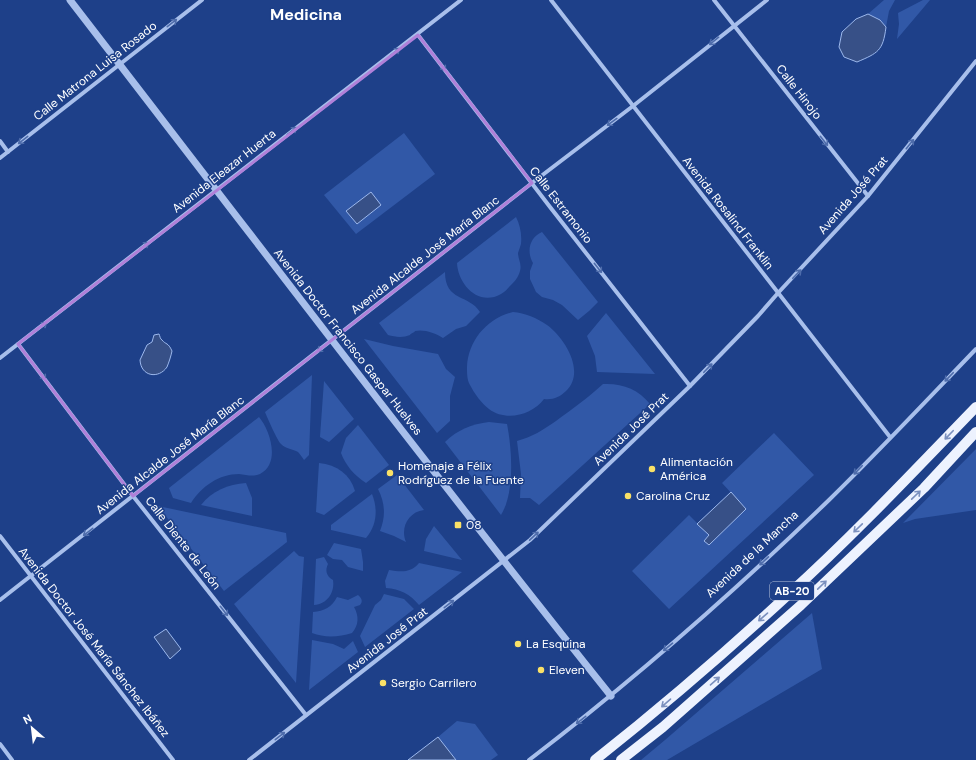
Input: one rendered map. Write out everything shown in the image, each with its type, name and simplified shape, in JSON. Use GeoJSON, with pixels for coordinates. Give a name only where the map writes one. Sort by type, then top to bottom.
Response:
{"type":"FeatureCollection","features":[{"type":"Feature","properties":{"kind":"main road","name":"AB-20"},"geometry":{"type":"LineString","coordinates":[[595,760],[661,707],[790,593],[894,492],[976,407]]}},
{"type":"Feature","properties":{"kind":"main road","name":"AB-20"},"geometry":{"type":"LineString","coordinates":[[621,760],[669,721],[801,605],[924,488],[976,432]]}},
{"type":"Feature","properties":{"kind":"street","name":"Avenida Doctor Francisco Gaspar Huelves"},"geometry":{"type":"LineString","coordinates":[[70,0],[332,340],[611,696]]}},
{"type":"Feature","properties":{"kind":"street","name":"Calle Matrona Luisa Rosado"},"geometry":{"type":"LineString","coordinates":[[0,158],[202,0]]}},
{"type":"Feature","properties":{"kind":"street","name":"Avenida Eleazar Huerta"},"geometry":{"type":"LineString","coordinates":[[0,358],[418,35],[461,0]]}},
{"type":"Feature","properties":{"kind":"street","name":"Avenida Rosalind Franklin"},"geometry":{"type":"LineString","coordinates":[[551,0],[890,437]]}},
{"type":"Feature","properties":{"kind":"street","name":"Calle Hinojo"},"geometry":{"type":"LineString","coordinates":[[714,0],[868,196]]}},
{"type":"Feature","properties":{"kind":"street","name":"Avenida Alcalde José María Blanc"},"geometry":{"type":"LineString","coordinates":[[0,600],[767,0]]}},
{"type":"Feature","properties":{"kind":"street","name":"Calle Estramonio"},"geometry":{"type":"LineString","coordinates":[[418,35],[690,386]]}},
{"type":"Feature","properties":{"kind":"street","name":"Avenida José Prat"},"geometry":{"type":"LineString","coordinates":[[249,760],[530,540],[690,386],[758,316],[868,196],[976,61]]}},
{"type":"Feature","properties":{"kind":"street"},"geometry":{"type":"LineString","coordinates":[[0,141],[8,152]]}},
{"type":"Feature","properties":{"kind":"street","name":"Calle Diente de León"},"geometry":{"type":"LineString","coordinates":[[18,344],[133,496],[306,715]]}},
{"type":"Feature","properties":{"kind":"street","name":"Avenida de la Mancha"},"geometry":{"type":"LineString","coordinates":[[529,760],[593,711],[730,593],[830,499],[976,349]]}},
{"type":"Feature","properties":{"kind":"street","name":"Avenida Doctor José María Sánchez Ibáñez"},"geometry":{"type":"LineString","coordinates":[[0,536],[173,760]]}},
{"type":"Feature","properties":{"kind":"street"},"geometry":{"type":"LineString","coordinates":[[0,744],[12,760]]}},
{"type":"Feature","properties":{"kind":"highlighted area"},"geometry":{"type":"Polygon","coordinates":[[[418,35],[532,183],[133,496],[18,344],[418,35]]]}},
{"type":"Feature","properties":{"kind":"shaded area"},"geometry":{"type":"Polygon","coordinates":[[[884,0],[895,0],[889,11],[886,27],[880,20],[868,14],[884,0]]]}},
{"type":"Feature","properties":{"kind":"shaded area"},"geometry":{"type":"Polygon","coordinates":[[[923,0],[930,0],[897,39],[899,24],[898,13],[923,0]]]}},
{"type":"Feature","properties":{"kind":"shaded area"},"geometry":{"type":"Polygon","coordinates":[[[868,14],[880,20],[886,27],[881,46],[875,53],[857,62],[844,57],[839,47],[842,32],[856,19],[868,14]]]}},
{"type":"Feature","properties":{"kind":"shaded area"},"geometry":{"type":"Polygon","coordinates":[[[404,133],[435,174],[356,234],[324,195],[404,133]]]}},
{"type":"Feature","properties":{"kind":"shaded area"},"geometry":{"type":"Polygon","coordinates":[[[371,192],[381,205],[357,224],[346,211],[371,192]]]}},
{"type":"Feature","properties":{"kind":"shaded area"},"geometry":{"type":"Polygon","coordinates":[[[516,217],[520,226],[521,237],[521,244],[518,253],[521,266],[518,276],[501,294],[485,298],[477,295],[465,285],[461,279],[457,263],[516,217]]]}},
{"type":"Feature","properties":{"kind":"shaded area"},"geometry":{"type":"Polygon","coordinates":[[[542,232],[598,302],[578,320],[562,305],[553,300],[542,297],[536,292],[530,279],[530,271],[533,263],[530,254],[530,245],[535,237],[542,232]]]}},
{"type":"Feature","properties":{"kind":"shaded area"},"geometry":{"type":"Polygon","coordinates":[[[445,272],[446,282],[453,293],[470,302],[480,312],[466,326],[456,329],[443,338],[426,331],[415,331],[405,337],[388,335],[379,323],[445,272]]]}},
{"type":"Feature","properties":{"kind":"shaded area"},"geometry":{"type":"Polygon","coordinates":[[[513,312],[522,313],[535,318],[554,331],[571,356],[574,365],[574,374],[572,383],[561,395],[556,398],[544,399],[539,405],[526,413],[511,416],[496,413],[489,409],[481,401],[469,383],[467,367],[471,348],[481,332],[495,319],[513,312]]]}},
{"type":"Feature","properties":{"kind":"shaded area"},"geometry":{"type":"Polygon","coordinates":[[[606,313],[655,374],[597,372],[595,356],[587,336],[606,313]]]}},
{"type":"Feature","properties":{"kind":"shaded area"},"geometry":{"type":"Polygon","coordinates":[[[159,334],[163,342],[171,348],[172,351],[167,367],[164,371],[155,375],[147,373],[144,370],[141,366],[140,360],[147,345],[152,342],[154,335],[159,334]]]}},
{"type":"Feature","properties":{"kind":"shaded area"},"geometry":{"type":"Polygon","coordinates":[[[364,339],[438,354],[446,369],[455,377],[450,396],[450,421],[437,433],[364,339]]]}},
{"type":"Feature","properties":{"kind":"shaded area"},"geometry":{"type":"Polygon","coordinates":[[[312,375],[309,455],[304,460],[298,452],[281,444],[265,412],[312,375]]]}},
{"type":"Feature","properties":{"kind":"shaded area"},"geometry":{"type":"Polygon","coordinates":[[[324,381],[354,419],[329,442],[320,437],[324,381]]]}},
{"type":"Feature","properties":{"kind":"shaded area"},"geometry":{"type":"Polygon","coordinates":[[[603,384],[629,388],[640,394],[650,404],[539,505],[530,498],[520,498],[521,474],[517,441],[542,430],[586,399],[603,384]]]}},
{"type":"Feature","properties":{"kind":"shaded area"},"geometry":{"type":"Polygon","coordinates":[[[259,417],[267,430],[272,446],[272,455],[266,469],[257,475],[252,476],[239,474],[225,476],[218,479],[200,491],[191,503],[173,498],[169,488],[259,417]]]}},
{"type":"Feature","properties":{"kind":"shaded area"},"geometry":{"type":"Polygon","coordinates":[[[489,422],[507,424],[509,434],[511,471],[509,495],[501,515],[445,442],[465,428],[489,422]]]}},
{"type":"Feature","properties":{"kind":"shaded area"},"geometry":{"type":"Polygon","coordinates":[[[358,425],[389,465],[366,483],[351,470],[341,453],[346,438],[358,425]]]}},
{"type":"Feature","properties":{"kind":"shaded area"},"geometry":{"type":"Polygon","coordinates":[[[774,433],[814,475],[669,609],[632,571],[689,515],[709,535],[746,509],[722,483],[774,433]]]}},
{"type":"Feature","properties":{"kind":"shaded area"},"geometry":{"type":"Polygon","coordinates":[[[976,449],[976,510],[915,519],[903,523],[976,449]]]}},
{"type":"Feature","properties":{"kind":"shaded area"},"geometry":{"type":"Polygon","coordinates":[[[319,463],[332,466],[342,471],[350,480],[355,491],[324,515],[316,512],[319,463]]]}},
{"type":"Feature","properties":{"kind":"shaded area"},"geometry":{"type":"Polygon","coordinates":[[[397,475],[424,510],[418,511],[410,517],[407,522],[404,531],[406,542],[380,531],[384,510],[378,489],[397,475]]]}},
{"type":"Feature","properties":{"kind":"shaded area"},"geometry":{"type":"Polygon","coordinates":[[[246,483],[252,498],[252,516],[201,505],[215,492],[221,489],[246,483]]]}},
{"type":"Feature","properties":{"kind":"shaded area"},"geometry":{"type":"Polygon","coordinates":[[[731,492],[746,509],[709,545],[704,541],[709,535],[697,524],[731,492]]]}},
{"type":"Feature","properties":{"kind":"shaded area"},"geometry":{"type":"Polygon","coordinates":[[[372,494],[376,511],[372,528],[366,538],[331,530],[331,525],[372,494]]]}},
{"type":"Feature","properties":{"kind":"shaded area"},"geometry":{"type":"Polygon","coordinates":[[[158,506],[286,533],[287,542],[224,591],[158,506]]]}},
{"type":"Feature","properties":{"kind":"shaded area"},"geometry":{"type":"Polygon","coordinates":[[[434,526],[462,560],[424,551],[426,539],[434,526]]]}},
{"type":"Feature","properties":{"kind":"shaded area"},"geometry":{"type":"Polygon","coordinates":[[[334,543],[361,549],[363,571],[348,567],[342,560],[333,559],[327,555],[334,543]]]}},
{"type":"Feature","properties":{"kind":"shaded area"},"geometry":{"type":"Polygon","coordinates":[[[294,551],[299,556],[304,557],[296,683],[234,604],[294,551]]]}},
{"type":"Feature","properties":{"kind":"shaded area"},"geometry":{"type":"Polygon","coordinates":[[[324,557],[328,564],[327,573],[333,580],[333,589],[326,600],[314,605],[316,559],[324,557]]]}},
{"type":"Feature","properties":{"kind":"shaded area"},"geometry":{"type":"Polygon","coordinates":[[[419,563],[462,572],[419,605],[404,593],[386,588],[385,581],[389,570],[406,571],[413,569],[419,563]]]}},
{"type":"Feature","properties":{"kind":"shaded area"},"geometry":{"type":"Polygon","coordinates":[[[384,594],[404,599],[414,609],[365,647],[360,636],[375,605],[381,600],[384,594]]]}},
{"type":"Feature","properties":{"kind":"shaded area"},"geometry":{"type":"Polygon","coordinates":[[[358,595],[362,601],[360,605],[354,607],[358,620],[352,633],[322,636],[312,633],[313,612],[321,611],[327,608],[337,597],[348,600],[358,595]]]}},
{"type":"Feature","properties":{"kind":"shaded area"},"geometry":{"type":"Polygon","coordinates":[[[812,613],[822,669],[667,760],[641,760],[665,740],[812,613]]]}},
{"type":"Feature","properties":{"kind":"shaded area"},"geometry":{"type":"Polygon","coordinates":[[[166,629],[181,649],[170,659],[154,637],[166,629]]]}},
{"type":"Feature","properties":{"kind":"shaded area"},"geometry":{"type":"Polygon","coordinates":[[[312,640],[333,644],[344,649],[353,641],[358,652],[309,690],[312,640]]]}},
{"type":"Feature","properties":{"kind":"shaded area"},"geometry":{"type":"Polygon","coordinates":[[[457,721],[475,724],[498,755],[491,760],[456,760],[438,737],[457,721]]]}},
{"type":"Feature","properties":{"kind":"shaded area"},"geometry":{"type":"Polygon","coordinates":[[[438,737],[456,760],[408,760],[438,737]]]}},
{"type":"Feature","properties":{"kind":"place","name":"Alimentación América"},"geometry":{"type":"Point","coordinates":[652,469]}},
{"type":"Feature","properties":{"kind":"place","name":"Homenaje a Félix Rodríguez de la Fuente"},"geometry":{"type":"Point","coordinates":[390,473]}},
{"type":"Feature","properties":{"kind":"place","name":"Carolina Cruz"},"geometry":{"type":"Point","coordinates":[628,496]}},
{"type":"Feature","properties":{"kind":"place","name":"08"},"geometry":{"type":"Point","coordinates":[458,525]}},
{"type":"Feature","properties":{"kind":"place","name":"La Esquina"},"geometry":{"type":"Point","coordinates":[518,644]}},
{"type":"Feature","properties":{"kind":"place","name":"Eleven"},"geometry":{"type":"Point","coordinates":[541,670]}},
{"type":"Feature","properties":{"kind":"place","name":"Sergio Carrilero"},"geometry":{"type":"Point","coordinates":[383,683]}},
{"type":"Feature","properties":{"kind":"district","name":"Medicina"},"geometry":{"type":"Point","coordinates":[306,14]}}]}
